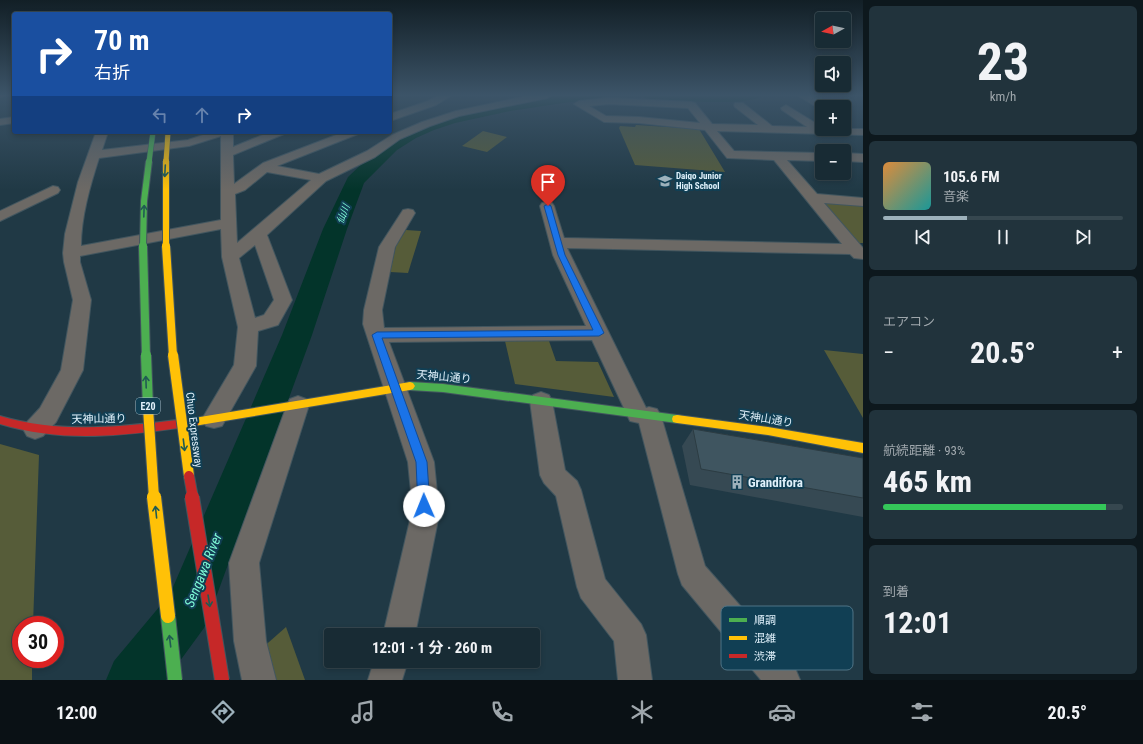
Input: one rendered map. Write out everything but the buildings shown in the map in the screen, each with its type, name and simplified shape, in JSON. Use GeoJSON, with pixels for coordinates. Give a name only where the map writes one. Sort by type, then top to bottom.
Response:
{"type":"FeatureCollection","features":[{"type":"Feature","properties":{"kind":"main road","name":"E20"},"geometry":{"type":"LineString","coordinates":[[153,134],[144,201],[142,262],[146,387],[154,494],[175,680]]}},
{"type":"Feature","properties":{"kind":"main road","name":"Chuo Expressway"},"geometry":{"type":"LineString","coordinates":[[168,134],[163,207],[169,309],[188,473],[222,680]]}},
{"type":"Feature","properties":{"kind":"main road","name":"天神山通り"},"geometry":{"type":"LineString","coordinates":[[0,420],[35,429],[102,434],[214,419],[413,386],[443,388],[768,431],[863,448]]}},
{"type":"Feature","properties":{"kind":"street"},"geometry":{"type":"LineString","coordinates":[[230,257],[321,178],[371,154],[396,137],[420,127]]}},
{"type":"Feature","properties":{"kind":"street"},"geometry":{"type":"LineString","coordinates":[[707,127],[815,130]]}},
{"type":"Feature","properties":{"kind":"street"},"geometry":{"type":"LineString","coordinates":[[707,127],[731,155],[815,157]]}},
{"type":"Feature","properties":{"kind":"street"},"geometry":{"type":"LineString","coordinates":[[851,131],[863,132]]}},
{"type":"Feature","properties":{"kind":"street"},"geometry":{"type":"LineString","coordinates":[[35,429],[48,415],[72,370],[82,300],[71,253],[77,214],[85,182],[101,134]]}},
{"type":"Feature","properties":{"kind":"street"},"geometry":{"type":"LineString","coordinates":[[94,155],[189,143],[217,134]]}},
{"type":"Feature","properties":{"kind":"street"},"geometry":{"type":"LineString","coordinates":[[214,419],[245,366],[248,327],[230,257],[227,134]]}},
{"type":"Feature","properties":{"kind":"street"},"geometry":{"type":"LineString","coordinates":[[228,153],[275,134]]}},
{"type":"Feature","properties":{"kind":"street"},"geometry":{"type":"LineString","coordinates":[[228,192],[240,187],[264,168],[349,134]]}},
{"type":"Feature","properties":{"kind":"street"},"geometry":{"type":"LineString","coordinates":[[778,157],[858,254]]}},
{"type":"Feature","properties":{"kind":"street"},"geometry":{"type":"LineString","coordinates":[[851,158],[863,158]]}},
{"type":"Feature","properties":{"kind":"street"},"geometry":{"type":"LineString","coordinates":[[264,168],[321,178]]}},
{"type":"Feature","properties":{"kind":"street"},"geometry":{"type":"LineString","coordinates":[[0,217],[53,190]]}},
{"type":"Feature","properties":{"kind":"street"},"geometry":{"type":"LineString","coordinates":[[811,198],[863,202]]}},
{"type":"Feature","properties":{"kind":"street"},"geometry":{"type":"LineString","coordinates":[[548,206],[566,266],[599,333],[643,415],[693,574],[721,607]]}},
{"type":"Feature","properties":{"kind":"street"},"geometry":{"type":"LineString","coordinates":[[401,628],[424,520],[424,492],[421,462],[373,324],[373,310],[384,255],[387,247],[408,213]]}},
{"type":"Feature","properties":{"kind":"street"},"geometry":{"type":"LineString","coordinates":[[71,253],[228,223]]}},
{"type":"Feature","properties":{"kind":"street"},"geometry":{"type":"LineString","coordinates":[[248,327],[271,320],[283,300],[258,234]]}},
{"type":"Feature","properties":{"kind":"street"},"geometry":{"type":"LineString","coordinates":[[558,243],[858,254]]}},
{"type":"Feature","properties":{"kind":"street"},"geometry":{"type":"LineString","coordinates":[[377,335],[599,333]]}},
{"type":"Feature","properties":{"kind":"street"},"geometry":{"type":"LineString","coordinates":[[541,401],[553,475],[568,490],[592,587],[630,635],[635,680]]}},
{"type":"Feature","properties":{"kind":"street"},"geometry":{"type":"LineString","coordinates":[[259,680],[250,641],[244,563],[293,406]]}},
{"type":"Feature","properties":{"kind":"street"},"geometry":{"type":"LineString","coordinates":[[385,680],[389,668]]}},
{"type":"Feature","properties":{"kind":"street"},"geometry":{"type":"LineString","coordinates":[[775,670],[784,680]]}},
{"type":"Feature","properties":{"kind":"green space"},"geometry":{"type":"Polygon","coordinates":[[[620,127],[699,129],[725,172],[635,165],[619,128],[620,127]]]}},
{"type":"Feature","properties":{"kind":"green space"},"geometry":{"type":"Polygon","coordinates":[[[483,131],[507,137],[487,152],[462,146],[483,131]]]}},
{"type":"Feature","properties":{"kind":"green space"},"geometry":{"type":"Polygon","coordinates":[[[819,201],[863,203],[863,243],[856,243],[819,201]]]}},
{"type":"Feature","properties":{"kind":"green space"},"geometry":{"type":"Polygon","coordinates":[[[406,230],[421,231],[408,273],[390,272],[396,246],[406,230]]]}},
{"type":"Feature","properties":{"kind":"green space"},"geometry":{"type":"Polygon","coordinates":[[[505,341],[549,341],[556,361],[598,362],[614,397],[515,384],[505,341]]]}},
{"type":"Feature","properties":{"kind":"green space"},"geometry":{"type":"Polygon","coordinates":[[[824,350],[863,354],[863,418],[824,350]]]}},
{"type":"Feature","properties":{"kind":"green space"},"geometry":{"type":"Polygon","coordinates":[[[0,444],[39,455],[33,616],[12,616],[12,668],[32,668],[32,680],[0,680],[0,444]]]}},
{"type":"Feature","properties":{"kind":"green space"},"geometry":{"type":"Polygon","coordinates":[[[286,627],[305,680],[250,680],[244,664],[286,627]]]}},
{"type":"Feature","properties":{"kind":"waterway","name":"仙川"},"geometry":{"type":"LineString","coordinates":[[133,680],[187,611],[297,335],[335,229],[355,181],[391,146],[410,134],[426,127]]}},
{"type":"Feature","properties":{"kind":"traffic: fast"},"geometry":{"type":"LineString","coordinates":[[148,408],[142,262],[144,201],[153,134]]}},
{"type":"Feature","properties":{"kind":"traffic: fast"},"geometry":{"type":"LineString","coordinates":[[410,386],[443,388],[677,419]]}},
{"type":"Feature","properties":{"kind":"traffic: fast"},"geometry":{"type":"LineString","coordinates":[[168,616],[175,680]]}},
{"type":"Feature","properties":{"kind":"traffic: slow"},"geometry":{"type":"LineString","coordinates":[[168,134],[165,218],[166,262],[177,391],[189,476]]}},
{"type":"Feature","properties":{"kind":"traffic: slow"},"geometry":{"type":"LineString","coordinates":[[194,422],[410,386]]}},
{"type":"Feature","properties":{"kind":"traffic: slow"},"geometry":{"type":"LineString","coordinates":[[148,408],[154,494],[168,616]]}},
{"type":"Feature","properties":{"kind":"traffic: slow"},"geometry":{"type":"LineString","coordinates":[[677,419],[768,431],[863,448]]}},
{"type":"Feature","properties":{"kind":"traffic: jam"},"geometry":{"type":"LineString","coordinates":[[0,420],[29,428],[71,432],[112,431],[194,422]]}},
{"type":"Feature","properties":{"kind":"traffic: jam"},"geometry":{"type":"LineString","coordinates":[[189,476],[222,680]]}},
{"type":"Feature","properties":{"kind":"place","name":"Daigo Junior High School"},"geometry":{"type":"Point","coordinates":[665,181]}},
{"type":"Feature","properties":{"kind":"place","name":"Grandifora"},"geometry":{"type":"Point","coordinates":[737,482]}},
{"type":"Feature","properties":{"kind":"route"},"geometry":{"type":"LineString","coordinates":[[424,506],[421,462],[394,388],[377,335],[599,333],[562,255],[548,206]]}},
{"type":"Feature","properties":{"kind":"water label","name":"Sengawa River"},"geometry":{"type":"Point","coordinates":[203,570]}}]}
